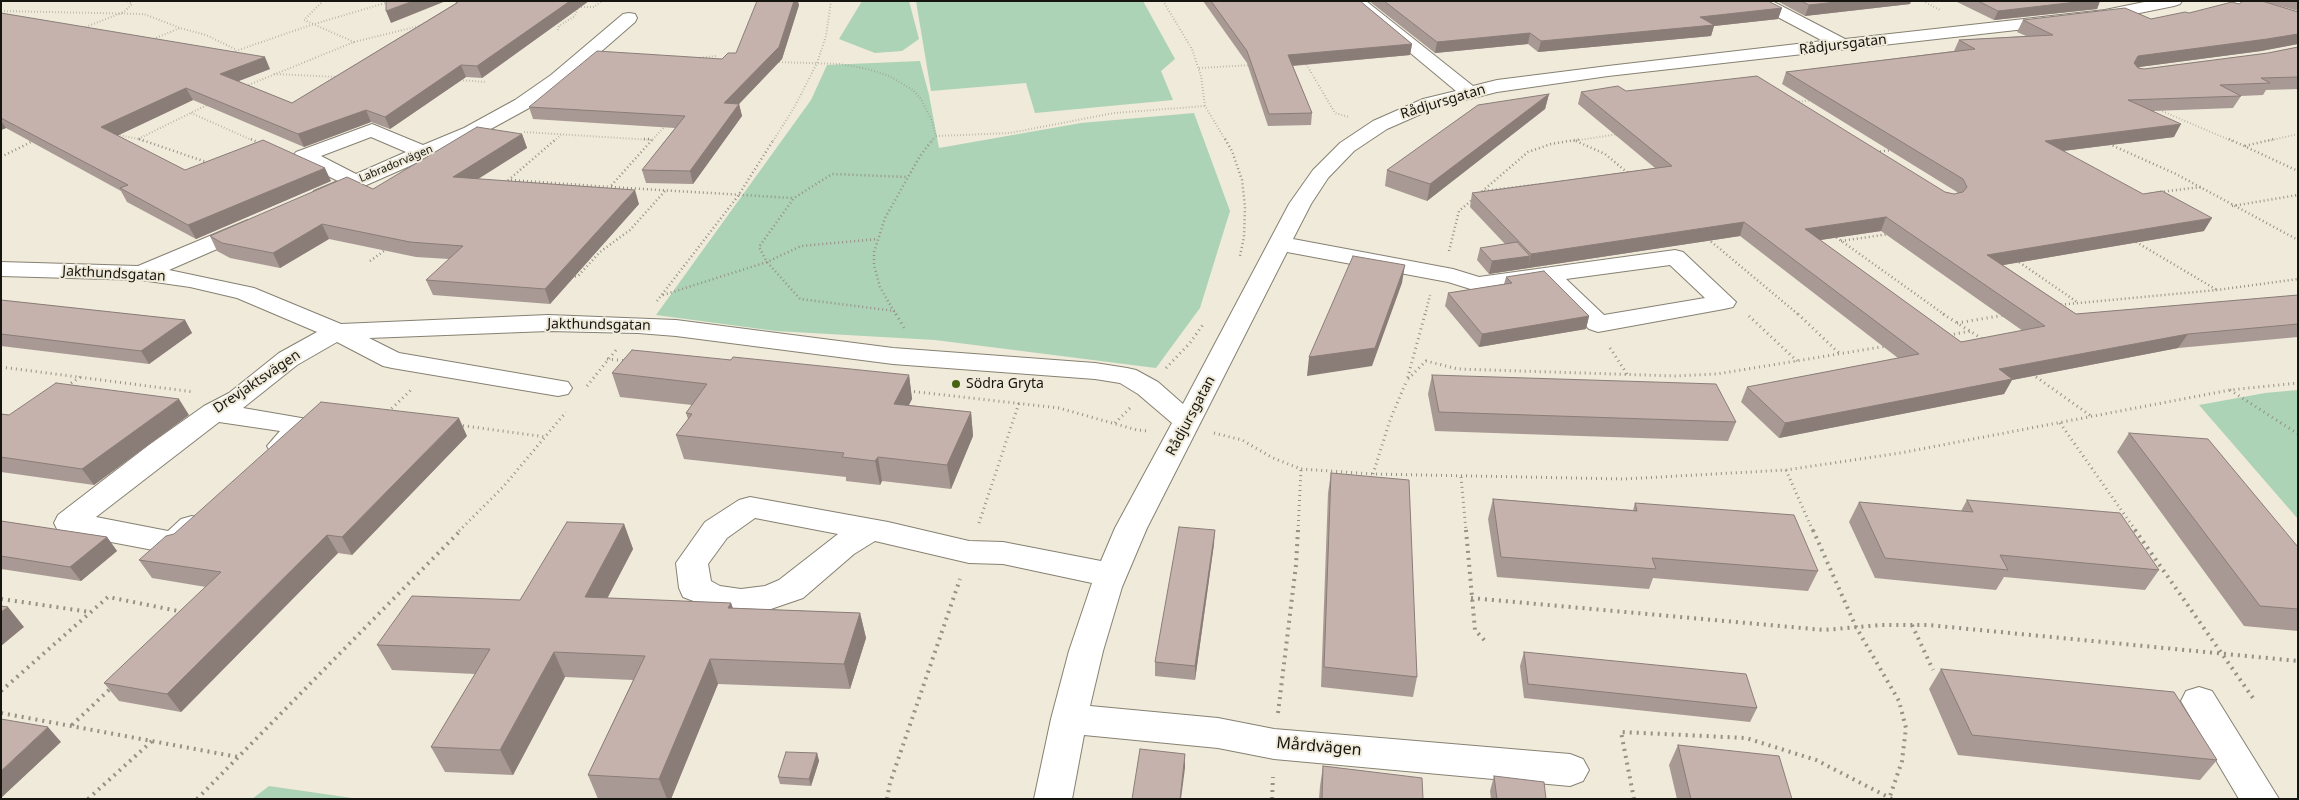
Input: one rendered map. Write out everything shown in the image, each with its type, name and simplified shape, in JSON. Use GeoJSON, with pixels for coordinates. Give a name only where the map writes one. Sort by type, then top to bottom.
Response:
{"type":"FeatureCollection","features":[{"type":"Feature","properties":{"kind":"street"},"geometry":{"type":"LineString","coordinates":[[1356,1],[1468,92]]}},
{"type":"Feature","properties":{"kind":"street"},"geometry":{"type":"LineString","coordinates":[[1759,1],[1843,45]]}},
{"type":"Feature","properties":{"kind":"street"},"geometry":{"type":"LineString","coordinates":[[2109,1],[2133,11]]}},
{"type":"Feature","properties":{"kind":"street","name":"Rådjursgatan"},"geometry":{"type":"LineString","coordinates":[[1053,799],[1069,719],[1086,651],[1112,575],[1131,528],[1281,244],[1300,204],[1320,174],[1347,147],[1380,125],[1422,106],[1468,92],[1534,80],[2133,11],[2174,1]]}},
{"type":"Feature","properties":{"kind":"street"},"geometry":{"type":"LineString","coordinates":[[2239,1],[2298,18]]}},
{"type":"Feature","properties":{"kind":"street","name":"Labradorvägen"},"geometry":{"type":"LineString","coordinates":[[305,202],[478,128],[522,104],[558,79],[628,18]]}},
{"type":"Feature","properties":{"kind":"street"},"geometry":{"type":"LineString","coordinates":[[1724,59],[1745,72]]}},
{"type":"Feature","properties":{"kind":"street"},"geometry":{"type":"LineString","coordinates":[[303,156],[372,130],[422,152]]}},
{"type":"Feature","properties":{"kind":"street"},"geometry":{"type":"LineString","coordinates":[[303,156],[356,181]]}},
{"type":"Feature","properties":{"kind":"street"},"geometry":{"type":"LineString","coordinates":[[141,273],[264,220]]}},
{"type":"Feature","properties":{"kind":"street"},"geometry":{"type":"LineString","coordinates":[[1281,244],[1453,276],[1477,284],[1674,258],[1724,302]]}},
{"type":"Feature","properties":{"kind":"street","name":"Jakthundsgatan"},"geometry":{"type":"LineString","coordinates":[[2,270],[141,273],[190,280],[245,293],[299,314],[338,332],[548,323],[638,325],[920,358],[1095,371],[1127,376],[1148,388],[1188,422]]}},
{"type":"Feature","properties":{"kind":"street"},"geometry":{"type":"LineString","coordinates":[[1548,274],[1598,324],[1724,302]]}},
{"type":"Feature","properties":{"kind":"street"},"geometry":{"type":"LineString","coordinates":[[338,332],[392,360],[558,388]]}},
{"type":"Feature","properties":{"kind":"street","name":"Drevjaktsvägen"},"geometry":{"type":"LineString","coordinates":[[210,510],[174,543],[69,524],[288,359],[338,332]]}},
{"type":"Feature","properties":{"kind":"street"},"geometry":{"type":"LineString","coordinates":[[226,405],[303,426],[260,465]]}},
{"type":"Feature","properties":{"kind":"street"},"geometry":{"type":"LineString","coordinates":[[870,530],[843,546],[791,589],[768,598],[741,601],[714,597],[695,588],[692,562],[716,530],[750,507],[870,530],[970,552],[1003,553],[1112,575]]}},
{"type":"Feature","properties":{"kind":"street"},"geometry":{"type":"LineString","coordinates":[[2199,701],[2260,799]]}},
{"type":"Feature","properties":{"kind":"street","name":"Mårdvägen"},"geometry":{"type":"LineString","coordinates":[[1069,719],[1218,733],[1274,744],[1570,770]]}},
{"type":"Feature","properties":{"kind":"path"},"geometry":{"type":"LineString","coordinates":[[75,31],[124,12],[132,4],[127,1]]}},
{"type":"Feature","properties":{"kind":"path"},"geometry":{"type":"LineString","coordinates":[[323,1],[304,20],[311,25],[354,42]]}},
{"type":"Feature","properties":{"kind":"path"},"geometry":{"type":"LineString","coordinates":[[229,54],[311,25],[392,1]]}},
{"type":"Feature","properties":{"kind":"path"},"geometry":{"type":"LineString","coordinates":[[570,6],[594,7],[602,1]]}},
{"type":"Feature","properties":{"kind":"path"},"geometry":{"type":"LineString","coordinates":[[637,362],[607,360],[662,295],[738,196],[795,106],[817,62],[826,36],[831,1]]}},
{"type":"Feature","properties":{"kind":"path"},"geometry":{"type":"LineString","coordinates":[[1163,1],[1192,49],[1199,68],[1205,106],[1232,152],[1242,180],[1245,207],[1244,237],[1238,264]]}},
{"type":"Feature","properties":{"kind":"path"},"geometry":{"type":"LineString","coordinates":[[558,30],[559,26],[575,16],[578,6]]}},
{"type":"Feature","properties":{"kind":"path"},"geometry":{"type":"LineString","coordinates":[[1,11],[124,12],[144,14],[180,28],[206,35],[237,50]]}},
{"type":"Feature","properties":{"kind":"path"},"geometry":{"type":"LineString","coordinates":[[240,89],[354,42],[426,24]]}},
{"type":"Feature","properties":{"kind":"path"},"geometry":{"type":"LineString","coordinates":[[146,41],[180,28]]}},
{"type":"Feature","properties":{"kind":"path"},"geometry":{"type":"LineString","coordinates":[[690,58],[716,56]]}},
{"type":"Feature","properties":{"kind":"path"},"geometry":{"type":"LineString","coordinates":[[1301,57],[1335,113],[1380,125]]}},
{"type":"Feature","properties":{"kind":"path"},"geometry":{"type":"LineString","coordinates":[[772,62],[817,62],[868,69],[902,83],[913,90],[932,120],[936,136],[908,177],[884,218],[874,252],[874,265],[880,287],[920,358]]}},
{"type":"Feature","properties":{"kind":"path"},"geometry":{"type":"LineString","coordinates":[[1199,68],[1256,64]]}},
{"type":"Feature","properties":{"kind":"path"},"geometry":{"type":"LineString","coordinates":[[273,74],[347,78]]}},
{"type":"Feature","properties":{"kind":"path"},"geometry":{"type":"LineString","coordinates":[[454,79],[488,82]]}},
{"type":"Feature","properties":{"kind":"path"},"geometry":{"type":"LineString","coordinates":[[1794,102],[1812,100]]}},
{"type":"Feature","properties":{"kind":"path"},"geometry":{"type":"LineString","coordinates":[[138,139],[215,101]]}},
{"type":"Feature","properties":{"kind":"path"},"geometry":{"type":"LineString","coordinates":[[936,136],[1010,133],[1114,113],[1205,106]]}},
{"type":"Feature","properties":{"kind":"path"},"geometry":{"type":"LineString","coordinates":[[2154,108],[2298,171]]}},
{"type":"Feature","properties":{"kind":"path"},"geometry":{"type":"LineString","coordinates":[[190,113],[290,157],[303,156]]}},
{"type":"Feature","properties":{"kind":"path"},"geometry":{"type":"LineString","coordinates":[[610,187],[673,119]]}},
{"type":"Feature","properties":{"kind":"path"},"geometry":{"type":"LineString","coordinates":[[478,128],[652,140]]}},
{"type":"Feature","properties":{"kind":"path"},"geometry":{"type":"LineString","coordinates":[[110,133],[138,139],[210,164]]}},
{"type":"Feature","properties":{"kind":"path"},"geometry":{"type":"LineString","coordinates":[[2244,146],[2298,134]]}},
{"type":"Feature","properties":{"kind":"path"},"geometry":{"type":"LineString","coordinates":[[502,184],[510,180],[562,135]]}},
{"type":"Feature","properties":{"kind":"path"},"geometry":{"type":"LineString","coordinates":[[1,157],[34,141]]}},
{"type":"Feature","properties":{"kind":"path"},"geometry":{"type":"LineString","coordinates":[[1576,141],[1605,154],[1634,178]]}},
{"type":"Feature","properties":{"kind":"path"},"geometry":{"type":"LineString","coordinates":[[2106,143],[2201,187],[2232,206],[2298,240]]}},
{"type":"Feature","properties":{"kind":"path"},"geometry":{"type":"LineString","coordinates":[[1874,152],[1894,150]]}},
{"type":"Feature","properties":{"kind":"path"},"geometry":{"type":"LineString","coordinates":[[1617,174],[1627,172]]}},
{"type":"Feature","properties":{"kind":"path"},"geometry":{"type":"LineString","coordinates":[[895,311],[800,299],[767,262],[759,247],[794,198],[832,174],[908,177]]}},
{"type":"Feature","properties":{"kind":"path"},"geometry":{"type":"LineString","coordinates":[[510,180],[738,196],[794,198]]}},
{"type":"Feature","properties":{"kind":"path"},"geometry":{"type":"LineString","coordinates":[[1482,192],[1550,183]]}},
{"type":"Feature","properties":{"kind":"path"},"geometry":{"type":"LineString","coordinates":[[2153,193],[2201,187]]}},
{"type":"Feature","properties":{"kind":"path"},"geometry":{"type":"LineString","coordinates":[[562,278],[578,276],[600,252],[630,230],[666,190]]}},
{"type":"Feature","properties":{"kind":"path"},"geometry":{"type":"LineString","coordinates":[[2232,206],[2298,195]]}},
{"type":"Feature","properties":{"kind":"path"},"geometry":{"type":"LineString","coordinates":[[1825,230],[1956,323],[1987,342]]}},
{"type":"Feature","properties":{"kind":"path"},"geometry":{"type":"LineString","coordinates":[[1841,241],[1896,232]]}},
{"type":"Feature","properties":{"kind":"path"},"geometry":{"type":"LineString","coordinates":[[1702,235],[1808,322],[1841,355]]}},
{"type":"Feature","properties":{"kind":"path"},"geometry":{"type":"LineString","coordinates":[[662,295],[767,262],[801,246],[878,239]]}},
{"type":"Feature","properties":{"kind":"path"},"geometry":{"type":"LineString","coordinates":[[2134,241],[2217,290]]}},
{"type":"Feature","properties":{"kind":"path"},"geometry":{"type":"LineString","coordinates":[[370,261],[391,246]]}},
{"type":"Feature","properties":{"kind":"path"},"geometry":{"type":"LineString","coordinates":[[2012,258],[2078,302]]}},
{"type":"Feature","properties":{"kind":"path"},"geometry":{"type":"LineString","coordinates":[[2050,307],[2078,302],[2217,290],[2298,279]]}},
{"type":"Feature","properties":{"kind":"path"},"geometry":{"type":"LineString","coordinates":[[1724,302],[1745,312],[1798,362]]}},
{"type":"Feature","properties":{"kind":"path"},"geometry":{"type":"LineString","coordinates":[[1956,323],[2012,313]]}},
{"type":"Feature","properties":{"kind":"path"},"geometry":{"type":"LineString","coordinates":[[904,390],[1019,403],[1078,412],[1115,423],[1190,343],[1208,317]]}},
{"type":"Feature","properties":{"kind":"path"},"geometry":{"type":"LineString","coordinates":[[1,367],[81,376],[226,405]]}},
{"type":"Feature","properties":{"kind":"path"},"geometry":{"type":"LineString","coordinates":[[395,416],[386,415],[433,368]]}},
{"type":"Feature","properties":{"kind":"path"},"geometry":{"type":"LineString","coordinates":[[2027,371],[2091,416]]}},
{"type":"Feature","properties":{"kind":"path"},"geometry":{"type":"LineString","coordinates":[[65,388],[81,376]]}},
{"type":"Feature","properties":{"kind":"path"},"geometry":{"type":"LineString","coordinates":[[1373,474],[1390,420],[1407,380]]}},
{"type":"Feature","properties":{"kind":"path"},"geometry":{"type":"LineString","coordinates":[[1272,799],[1274,744],[1296,565],[1301,469],[1461,477],[1624,479],[1786,470],[1900,453],[2230,390],[2298,383]]}},
{"type":"Feature","properties":{"kind":"path"},"geometry":{"type":"LineString","coordinates":[[2230,390],[2298,434]]}},
{"type":"Feature","properties":{"kind":"path"},"geometry":{"type":"LineString","coordinates":[[887,799],[890,783],[1019,403]]}},
{"type":"Feature","properties":{"kind":"path"},"geometry":{"type":"LineString","coordinates":[[2060,423],[2253,698]]}},
{"type":"Feature","properties":{"kind":"path"},"geometry":{"type":"LineString","coordinates":[[197,799],[503,487],[546,437],[452,424]]}},
{"type":"Feature","properties":{"kind":"path"},"geometry":{"type":"LineString","coordinates":[[1634,799],[1621,732],[1746,738],[1816,760],[1890,798],[1902,762],[1906,728],[1899,701],[1856,627],[1786,470]]}},
{"type":"Feature","properties":{"kind":"path"},"geometry":{"type":"LineString","coordinates":[[1461,477],[1475,630],[1487,643]]}},
{"type":"Feature","properties":{"kind":"path"},"geometry":{"type":"LineString","coordinates":[[1,692],[108,597],[184,612]]}},
{"type":"Feature","properties":{"kind":"path"},"geometry":{"type":"LineString","coordinates":[[1471,598],[1824,630],[1912,625],[2298,661]]}},
{"type":"Feature","properties":{"kind":"path"},"geometry":{"type":"LineString","coordinates":[[1,600],[91,612]]}},
{"type":"Feature","properties":{"kind":"path"},"geometry":{"type":"LineString","coordinates":[[177,620],[191,606]]}},
{"type":"Feature","properties":{"kind":"path"},"geometry":{"type":"LineString","coordinates":[[1912,625],[1933,670]]}},
{"type":"Feature","properties":{"kind":"path"},"geometry":{"type":"LineString","coordinates":[[72,724],[119,681]]}},
{"type":"Feature","properties":{"kind":"path"},"geometry":{"type":"LineString","coordinates":[[1,713],[72,724],[238,757]]}},
{"type":"Feature","properties":{"kind":"path"},"geometry":{"type":"LineString","coordinates":[[88,799],[152,741]]}},
{"type":"Feature","properties":{"kind":"green space"},"geometry":{"type":"Polygon","coordinates":[[[862,1],[909,1],[919,39],[902,51],[875,53],[839,39],[862,1]]]}},
{"type":"Feature","properties":{"kind":"green space"},"geometry":{"type":"Polygon","coordinates":[[[916,1],[1143,1],[1175,59],[1161,71],[1173,100],[1035,113],[1026,83],[931,91],[916,1]]]}},
{"type":"Feature","properties":{"kind":"green space"},"geometry":{"type":"Polygon","coordinates":[[[920,61],[929,95],[939,148],[1081,123],[1194,113],[1230,211],[1200,308],[1156,368],[935,340],[776,331],[656,315],[811,100],[827,65],[920,61]]]}},
{"type":"Feature","properties":{"kind":"green space"},"geometry":{"type":"Polygon","coordinates":[[[2298,390],[2298,519],[2199,405],[2265,393],[2298,390]]]}},
{"type":"Feature","properties":{"kind":"green space"},"geometry":{"type":"Polygon","coordinates":[[[269,786],[359,799],[252,799],[269,786]]]}},
{"type":"Feature","properties":{"kind":"building"},"geometry":{"type":"Polygon","coordinates":[[[386,1],[413,1],[386,11],[386,1]]]}},
{"type":"Feature","properties":{"kind":"building"},"geometry":{"type":"Polygon","coordinates":[[[457,1],[570,1],[477,66],[461,65],[385,117],[366,110],[298,134],[186,88],[101,127],[185,170],[263,140],[325,168],[188,225],[120,188],[128,185],[1,118],[1,13],[265,57],[220,74],[292,103],[457,3],[457,1]]]}},
{"type":"Feature","properties":{"kind":"building"},"geometry":{"type":"Polygon","coordinates":[[[757,1],[794,1],[779,47],[724,103],[739,104],[690,171],[642,170],[685,116],[529,107],[597,51],[722,59],[728,53],[736,53],[757,1]]]}},
{"type":"Feature","properties":{"kind":"building"},"geometry":{"type":"Polygon","coordinates":[[[1211,1],[1360,1],[1412,44],[1288,55],[1312,113],[1269,114],[1247,51],[1211,1]]]}},
{"type":"Feature","properties":{"kind":"building"},"geometry":{"type":"Polygon","coordinates":[[[1384,1],[1768,1],[1782,8],[1700,17],[1714,25],[1541,41],[1530,33],[1437,42],[1384,1]]]}},
{"type":"Feature","properties":{"kind":"building"},"geometry":{"type":"Polygon","coordinates":[[[1801,1],[1845,1],[1809,5],[1801,1]]]}},
{"type":"Feature","properties":{"kind":"building"},"geometry":{"type":"Polygon","coordinates":[[[1978,1],[2085,1],[1998,11],[1978,1]]]}},
{"type":"Feature","properties":{"kind":"building"},"geometry":{"type":"Polygon","coordinates":[[[2243,1],[2262,1],[2298,12],[2298,34],[2138,56],[2134,63],[2138,68],[2144,69],[2268,53],[2298,47],[2298,77],[2261,78],[2270,83],[2220,85],[2241,96],[2128,100],[2181,124],[2045,141],[2143,194],[2162,191],[2212,218],[1987,255],[2076,314],[2298,295],[2298,324],[2188,334],[1999,369],[2012,379],[1785,423],[1747,387],[1919,354],[1744,222],[1531,254],[1472,193],[1672,166],[1581,92],[1618,86],[1626,91],[1757,76],[1945,192],[1954,194],[1963,192],[1967,187],[1963,179],[1786,72],[1975,49],[1959,40],[2053,35],[2023,20],[2125,8],[2151,19],[2185,12],[2189,13],[2232,2],[2239,4],[2243,1]],[[1886,217],[1805,229],[1961,342],[2045,326],[1886,217]]]}},
{"type":"Feature","properties":{"kind":"building"},"geometry":{"type":"Polygon","coordinates":[[[1549,94],[1430,184],[1387,170],[1478,105],[1549,94]]]}},
{"type":"Feature","properties":{"kind":"building"},"geometry":{"type":"Polygon","coordinates":[[[477,127],[522,134],[453,177],[635,190],[545,289],[426,280],[463,246],[410,242],[322,224],[273,253],[222,243],[210,236],[347,177],[373,189],[477,127]]]}},
{"type":"Feature","properties":{"kind":"building"},"geometry":{"type":"Polygon","coordinates":[[[1517,242],[1530,256],[1492,261],[1480,248],[1517,242]]]}},
{"type":"Feature","properties":{"kind":"building"},"geometry":{"type":"Polygon","coordinates":[[[1353,256],[1405,265],[1375,348],[1309,357],[1353,256]]]}},
{"type":"Feature","properties":{"kind":"building"},"geometry":{"type":"Polygon","coordinates":[[[1544,271],[1589,316],[1482,334],[1448,293],[1512,283],[1506,277],[1544,271]]]}},
{"type":"Feature","properties":{"kind":"building"},"geometry":{"type":"Polygon","coordinates":[[[1,300],[185,320],[141,351],[1,334],[1,300]]]}},
{"type":"Feature","properties":{"kind":"building"},"geometry":{"type":"Polygon","coordinates":[[[632,350],[731,360],[733,357],[909,375],[894,404],[971,412],[947,465],[878,457],[875,461],[842,457],[844,453],[676,435],[692,414],[686,413],[707,384],[612,373],[632,350]]]}},
{"type":"Feature","properties":{"kind":"building"},"geometry":{"type":"Polygon","coordinates":[[[1432,375],[1716,384],[1736,422],[1439,412],[1432,375]]]}},
{"type":"Feature","properties":{"kind":"building"},"geometry":{"type":"Polygon","coordinates":[[[56,383],[179,399],[82,469],[1,457],[1,414],[9,415],[56,383]]]}},
{"type":"Feature","properties":{"kind":"building"},"geometry":{"type":"Polygon","coordinates":[[[321,402],[459,418],[342,537],[327,535],[167,694],[104,683],[221,572],[139,560],[166,536],[174,534],[321,402]]]}},
{"type":"Feature","properties":{"kind":"building"},"geometry":{"type":"Polygon","coordinates":[[[2129,433],[2208,439],[2298,547],[2298,609],[2260,606],[2129,433]]]}},
{"type":"Feature","properties":{"kind":"building"},"geometry":{"type":"Polygon","coordinates":[[[1331,473],[1409,480],[1417,677],[1324,667],[1331,473]]]}},
{"type":"Feature","properties":{"kind":"building"},"geometry":{"type":"Polygon","coordinates":[[[1493,499],[1637,511],[1635,503],[1794,515],[1818,571],[1652,558],[1656,569],[1501,557],[1493,499]]]}},
{"type":"Feature","properties":{"kind":"building"},"geometry":{"type":"Polygon","coordinates":[[[1967,500],[2120,513],[2159,570],[2000,555],[2008,570],[1885,558],[1859,502],[1973,512],[1967,500]]]}},
{"type":"Feature","properties":{"kind":"building"},"geometry":{"type":"Polygon","coordinates":[[[1,521],[107,537],[70,567],[1,556],[1,521]]]}},
{"type":"Feature","properties":{"kind":"building"},"geometry":{"type":"Polygon","coordinates":[[[567,522],[624,524],[585,597],[731,603],[728,608],[860,613],[844,664],[710,659],[659,779],[588,775],[645,656],[554,652],[500,750],[431,747],[490,649],[377,645],[412,596],[520,600],[567,522]]]}},
{"type":"Feature","properties":{"kind":"building"},"geometry":{"type":"Polygon","coordinates":[[[1179,527],[1215,530],[1195,666],[1155,662],[1179,527]]]}},
{"type":"Feature","properties":{"kind":"building"},"geometry":{"type":"Polygon","coordinates":[[[1,606],[8,607],[1,612],[1,606]]]}},
{"type":"Feature","properties":{"kind":"building"},"geometry":{"type":"Polygon","coordinates":[[[1524,652],[1746,674],[1757,708],[1528,684],[1524,652]]]}},
{"type":"Feature","properties":{"kind":"building"},"geometry":{"type":"Polygon","coordinates":[[[1941,669],[2174,692],[2217,760],[1972,735],[1941,669]]]}},
{"type":"Feature","properties":{"kind":"building"},"geometry":{"type":"Polygon","coordinates":[[[1,719],[48,727],[1,771],[1,719]]]}},
{"type":"Feature","properties":{"kind":"building"},"geometry":{"type":"Polygon","coordinates":[[[1678,745],[1779,756],[1792,799],[1691,799],[1678,745]]]}},
{"type":"Feature","properties":{"kind":"building"},"geometry":{"type":"Polygon","coordinates":[[[1140,749],[1185,754],[1180,799],[1132,799],[1140,749]]]}},
{"type":"Feature","properties":{"kind":"building"},"geometry":{"type":"Polygon","coordinates":[[[786,752],[817,753],[809,779],[778,777],[786,752]]]}},
{"type":"Feature","properties":{"kind":"building"},"geometry":{"type":"Polygon","coordinates":[[[1323,766],[1422,778],[1423,799],[1322,799],[1323,766]]]}},
{"type":"Feature","properties":{"kind":"building"},"geometry":{"type":"Polygon","coordinates":[[[1494,776],[1544,782],[1546,799],[1497,799],[1494,776]]]}},
{"type":"Feature","properties":{"kind":"place","name":"Södra Gryta"},"geometry":{"type":"Point","coordinates":[956,384]}}]}
